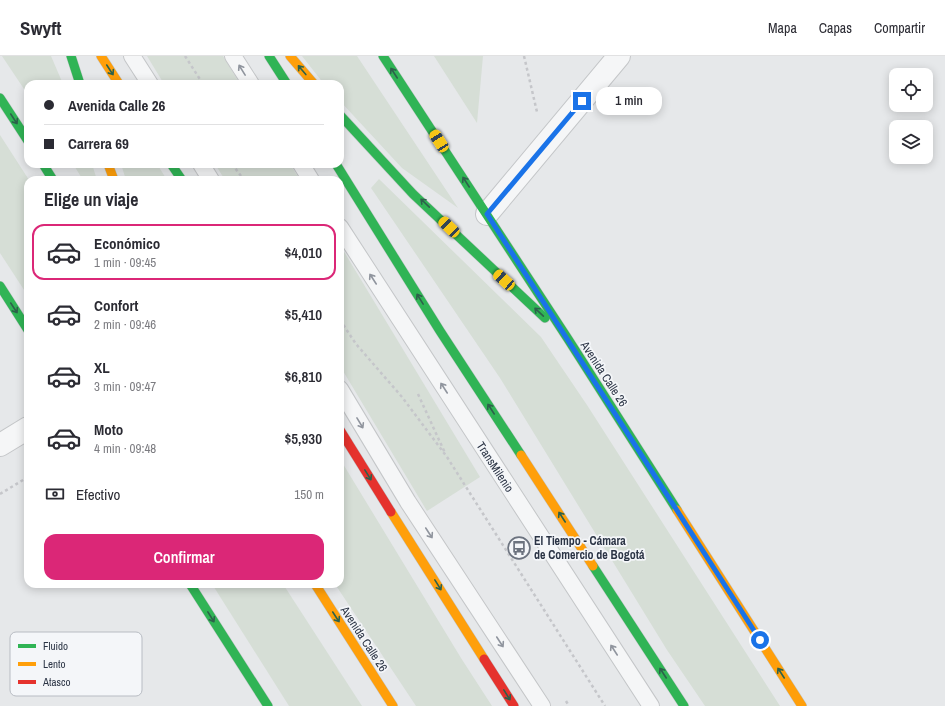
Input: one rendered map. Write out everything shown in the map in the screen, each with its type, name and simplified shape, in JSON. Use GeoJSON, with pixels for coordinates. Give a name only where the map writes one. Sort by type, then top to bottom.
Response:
{"type":"FeatureCollection","features":[{"type":"Feature","properties":{"kind":"main road"},"geometry":{"type":"LineString","coordinates":[[71,56],[79,80]]}},
{"type":"Feature","properties":{"kind":"main road"},"geometry":{"type":"LineString","coordinates":[[101,56],[116,80]]}},
{"type":"Feature","properties":{"kind":"main road"},"geometry":{"type":"LineString","coordinates":[[269,56],[284,80]]}},
{"type":"Feature","properties":{"kind":"main road"},"geometry":{"type":"LineString","coordinates":[[290,56],[311,80]]}},
{"type":"Feature","properties":{"kind":"main road","name":"Avenida Calle 26"},"geometry":{"type":"LineString","coordinates":[[383,56],[568,339],[802,706]]}},
{"type":"Feature","properties":{"kind":"main road"},"geometry":{"type":"LineString","coordinates":[[0,98],[24,135]]}},
{"type":"Feature","properties":{"kind":"main road"},"geometry":{"type":"LineString","coordinates":[[344,120],[372,152],[494,271],[568,339]]}},
{"type":"Feature","properties":{"kind":"main road"},"geometry":{"type":"LineString","coordinates":[[344,177],[440,331],[684,706]]}},
{"type":"Feature","properties":{"kind":"main road"},"geometry":{"type":"LineString","coordinates":[[0,286],[24,324]]}},
{"type":"Feature","properties":{"kind":"main road"},"geometry":{"type":"LineString","coordinates":[[344,436],[514,706]]}},
{"type":"Feature","properties":{"kind":"main road"},"geometry":{"type":"LineString","coordinates":[[193,588],[268,706]]}},
{"type":"Feature","properties":{"kind":"main road","name":"Avenida Calle 26"},"geometry":{"type":"LineString","coordinates":[[318,588],[393,706]]}},
{"type":"Feature","properties":{"kind":"street"},"geometry":{"type":"LineString","coordinates":[[487,214],[619,56]]}},
{"type":"Feature","properties":{"kind":"street"},"geometry":{"type":"LineString","coordinates":[[0,445],[24,430]]}},
{"type":"Feature","properties":{"kind":"lane"},"geometry":{"type":"LineString","coordinates":[[132,56],[147,80]]}},
{"type":"Feature","properties":{"kind":"lane"},"geometry":{"type":"LineString","coordinates":[[233,56],[248,80]]}},
{"type":"Feature","properties":{"kind":"lane","name":"TransMilenio"},"geometry":{"type":"LineString","coordinates":[[344,233],[651,706]]}},
{"type":"Feature","properties":{"kind":"lane"},"geometry":{"type":"LineString","coordinates":[[344,397],[408,502],[542,706]]}},
{"type":"Feature","properties":{"kind":"path"},"geometry":{"type":"LineString","coordinates":[[185,56],[200,80]]}},
{"type":"Feature","properties":{"kind":"path"},"geometry":{"type":"LineString","coordinates":[[524,56],[545,145]]}},
{"type":"Feature","properties":{"kind":"path"},"geometry":{"type":"LineString","coordinates":[[344,326],[356,344],[402,397],[447,457],[604,706]]}},
{"type":"Feature","properties":{"kind":"path"},"geometry":{"type":"LineString","coordinates":[[0,494],[24,480]]}},
{"type":"Feature","properties":{"kind":"shaded area"},"geometry":{"type":"Polygon","coordinates":[[[2,56],[51,56],[61,80],[24,80],[24,89],[2,56]]]}},
{"type":"Feature","properties":{"kind":"shaded area"},"geometry":{"type":"Polygon","coordinates":[[[147,56],[223,56],[238,80],[162,80],[147,56]]]}},
{"type":"Feature","properties":{"kind":"shaded area"},"geometry":{"type":"Polygon","coordinates":[[[302,56],[357,56],[458,208],[402,168],[344,105],[344,80],[321,80],[302,56]]]}},
{"type":"Feature","properties":{"kind":"shaded area"},"geometry":{"type":"Polygon","coordinates":[[[434,56],[483,56],[477,123],[434,56]]]}},
{"type":"Feature","properties":{"kind":"shaded area"},"geometry":{"type":"Polygon","coordinates":[[[0,135],[26,176],[24,176],[24,290],[0,253],[0,135]]]}},
{"type":"Feature","properties":{"kind":"shaded area"},"geometry":{"type":"Polygon","coordinates":[[[76,168],[93,168],[96,176],[80,176],[76,168]]]}},
{"type":"Feature","properties":{"kind":"shaded area"},"geometry":{"type":"Polygon","coordinates":[[[122,168],[160,168],[164,176],[125,176],[122,168]]]}},
{"type":"Feature","properties":{"kind":"shaded area"},"geometry":{"type":"Polygon","coordinates":[[[218,168],[292,168],[298,176],[222,176],[218,168]]]}},
{"type":"Feature","properties":{"kind":"shaded area"},"geometry":{"type":"Polygon","coordinates":[[[379,179],[541,337],[587,405],[780,706],[705,706],[667,650],[500,378],[371,188],[379,179]]]}},
{"type":"Feature","properties":{"kind":"shaded area"},"geometry":{"type":"Polygon","coordinates":[[[344,252],[480,477],[427,511],[344,373],[344,252]]]}},
{"type":"Feature","properties":{"kind":"shaded area"},"geometry":{"type":"Polygon","coordinates":[[[344,466],[461,658],[492,706],[416,706],[338,588],[344,588],[344,466]]]}},
{"type":"Feature","properties":{"kind":"shaded area"},"geometry":{"type":"Polygon","coordinates":[[[215,588],[286,588],[362,706],[289,706],[215,588]]]}},
{"type":"Feature","properties":{"kind":"traffic: fast"},"geometry":{"type":"LineString","coordinates":[[71,56],[79,80]]}},
{"type":"Feature","properties":{"kind":"traffic: fast"},"geometry":{"type":"LineString","coordinates":[[269,56],[284,80]]}},
{"type":"Feature","properties":{"kind":"traffic: fast"},"geometry":{"type":"LineString","coordinates":[[383,56],[568,339],[677,510]]}},
{"type":"Feature","properties":{"kind":"traffic: fast"},"geometry":{"type":"LineString","coordinates":[[0,98],[24,135]]}},
{"type":"Feature","properties":{"kind":"traffic: fast"},"geometry":{"type":"LineString","coordinates":[[344,119],[413,194],[545,318]]}},
{"type":"Feature","properties":{"kind":"traffic: fast"},"geometry":{"type":"LineString","coordinates":[[46,168],[50,176]]}},
{"type":"Feature","properties":{"kind":"traffic: fast"},"geometry":{"type":"LineString","coordinates":[[174,168],[179,176]]}},
{"type":"Feature","properties":{"kind":"traffic: fast"},"geometry":{"type":"LineString","coordinates":[[338,168],[343,176]]}},
{"type":"Feature","properties":{"kind":"traffic: fast"},"geometry":{"type":"LineString","coordinates":[[344,177],[440,331],[521,455]]}},
{"type":"Feature","properties":{"kind":"traffic: fast"},"geometry":{"type":"LineString","coordinates":[[0,286],[24,324]]}},
{"type":"Feature","properties":{"kind":"traffic: fast"},"geometry":{"type":"LineString","coordinates":[[593,566],[684,706]]}},
{"type":"Feature","properties":{"kind":"traffic: fast"},"geometry":{"type":"LineString","coordinates":[[193,588],[268,706]]}},
{"type":"Feature","properties":{"kind":"traffic: slow"},"geometry":{"type":"LineString","coordinates":[[101,56],[116,80]]}},
{"type":"Feature","properties":{"kind":"traffic: slow"},"geometry":{"type":"LineString","coordinates":[[290,56],[311,80]]}},
{"type":"Feature","properties":{"kind":"traffic: slow"},"geometry":{"type":"LineString","coordinates":[[110,168],[112,176]]}},
{"type":"Feature","properties":{"kind":"traffic: slow"},"geometry":{"type":"LineString","coordinates":[[521,455],[593,566]]}},
{"type":"Feature","properties":{"kind":"traffic: slow"},"geometry":{"type":"LineString","coordinates":[[677,510],[802,706]]}},
{"type":"Feature","properties":{"kind":"traffic: slow"},"geometry":{"type":"LineString","coordinates":[[391,512],[484,659]]}},
{"type":"Feature","properties":{"kind":"traffic: slow"},"geometry":{"type":"LineString","coordinates":[[318,588],[393,706]]}},
{"type":"Feature","properties":{"kind":"traffic: jam"},"geometry":{"type":"LineString","coordinates":[[344,436],[391,512]]}},
{"type":"Feature","properties":{"kind":"traffic: jam"},"geometry":{"type":"LineString","coordinates":[[484,659],[514,706]]}},
{"type":"Feature","properties":{"kind":"place","name":"El Tiempo - Cámara de Comercio de Bogotá"},"geometry":{"type":"Point","coordinates":[519,548]}},
{"type":"Feature","properties":{"kind":"route"},"geometry":{"type":"LineString","coordinates":[[582,101],[487,214],[760,640]]}}]}
